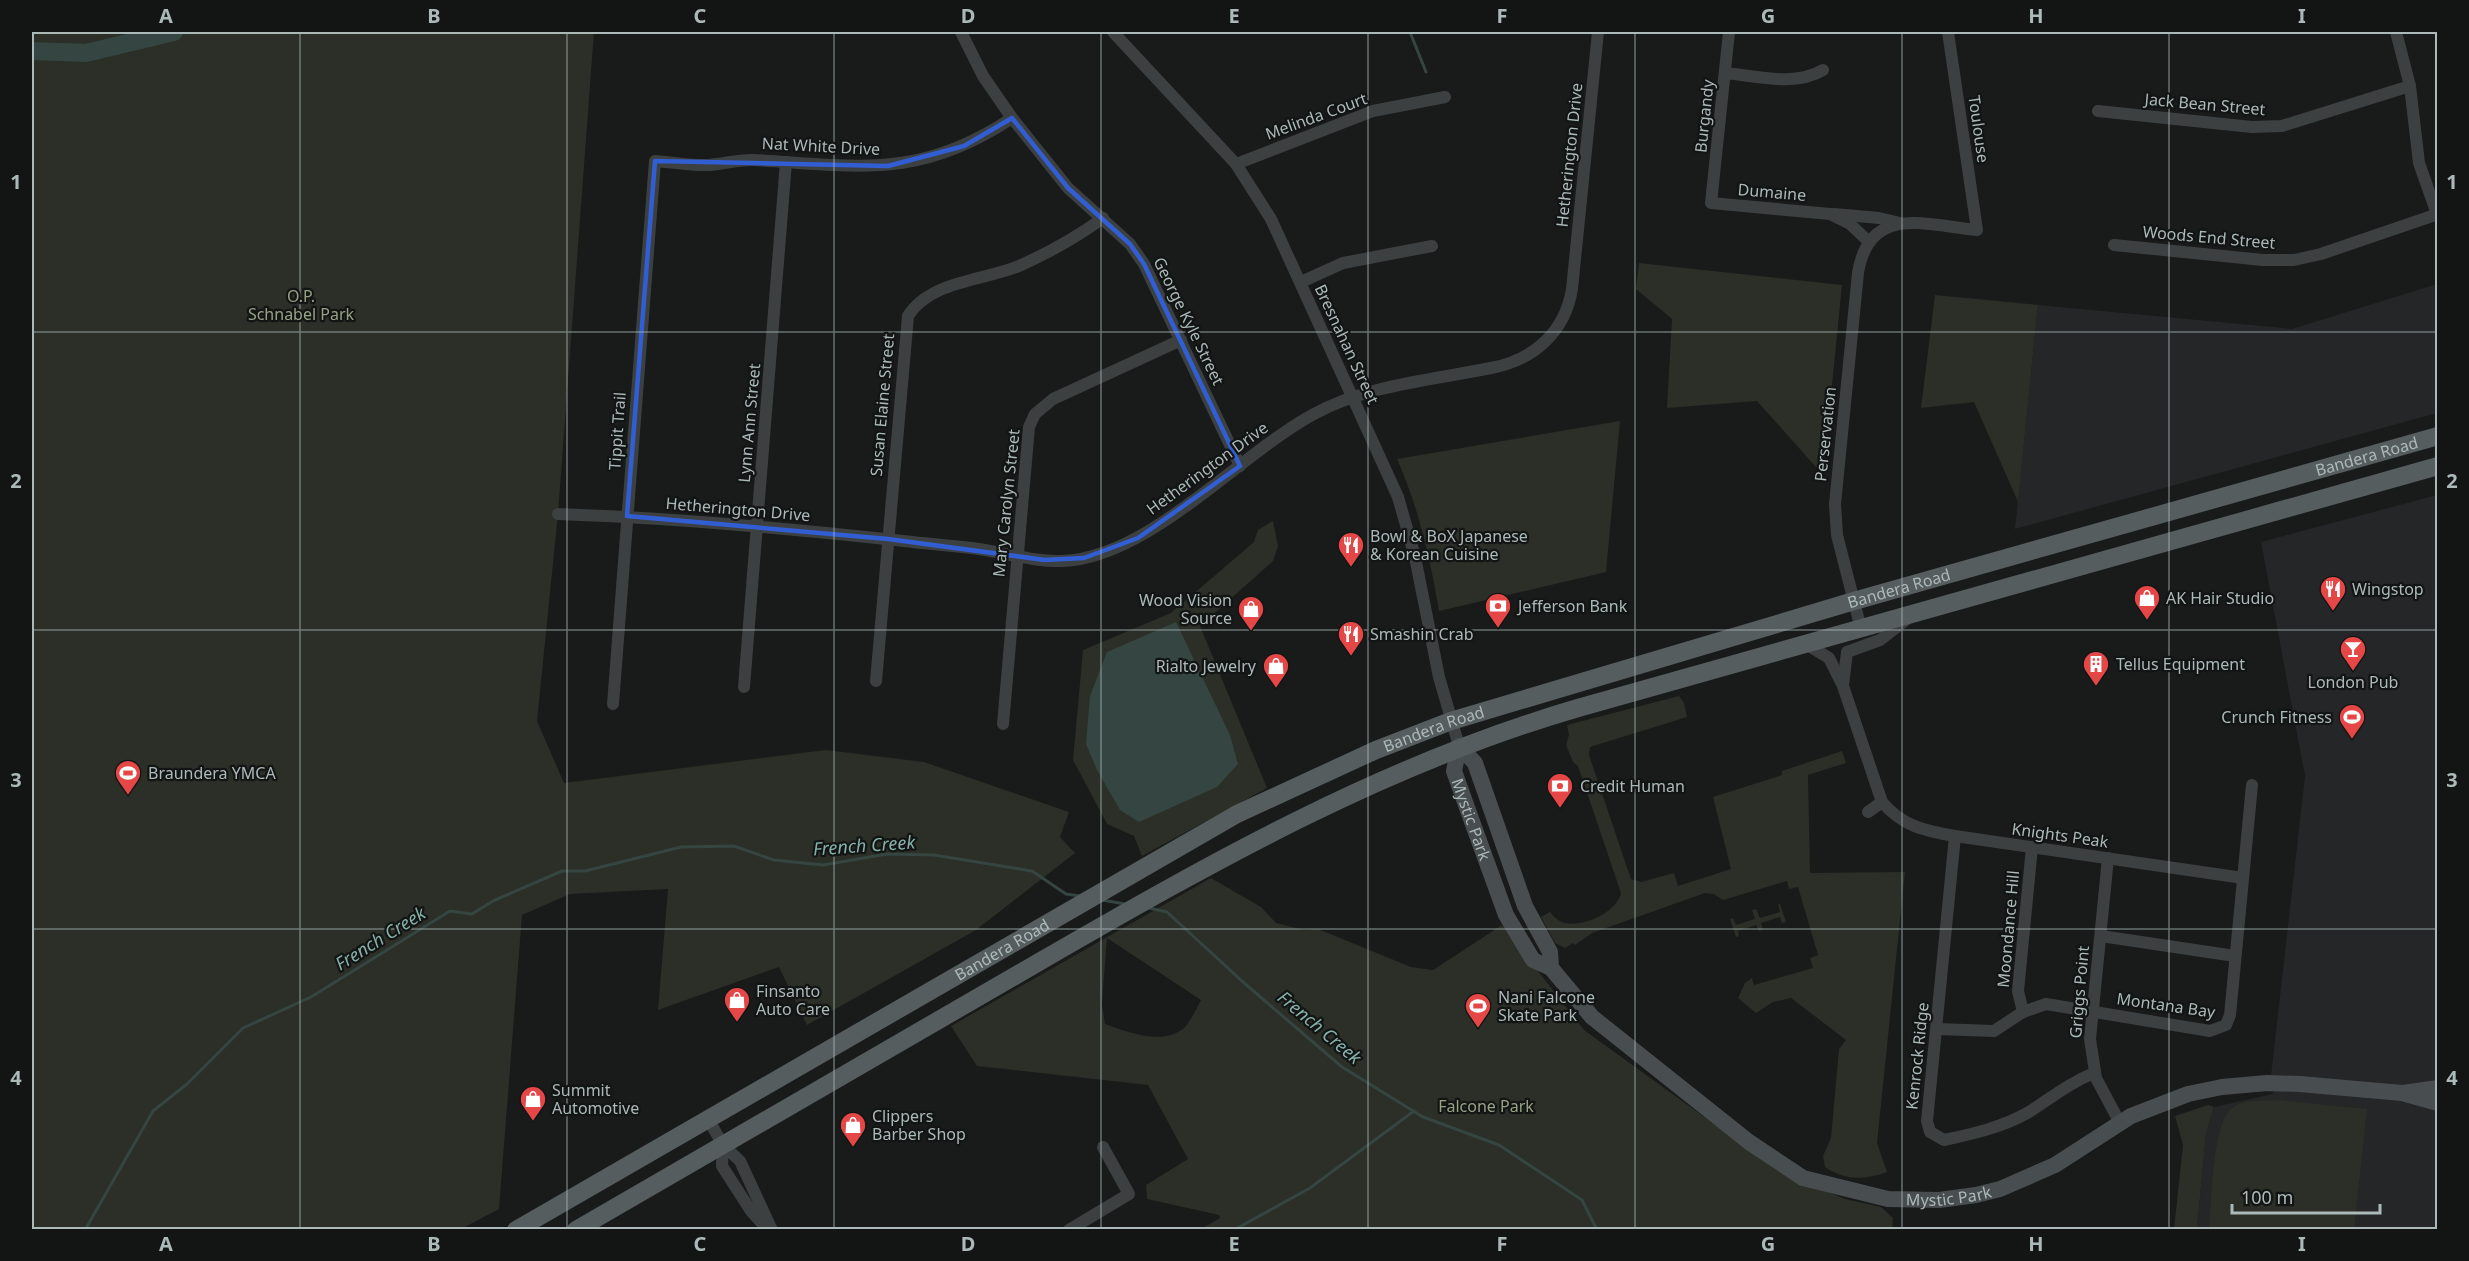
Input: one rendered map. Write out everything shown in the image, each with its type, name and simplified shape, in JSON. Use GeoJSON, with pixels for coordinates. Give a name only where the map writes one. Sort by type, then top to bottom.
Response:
{"type":"FeatureCollection","features":[{"type":"Feature","properties":{"kind":"main road","name":"Bandera Road"},"geometry":{"type":"LineString","coordinates":[[516,1230],[1006,946],[1237,814],[1291,787],[1451,721],[1854,601],[2438,436]]}},
{"type":"Feature","properties":{"kind":"main road","name":"Bandera Road"},"geometry":{"type":"LineString","coordinates":[[576,1230],[1163,891],[1340,798],[1459,746],[1549,716],[2438,466]]}},
{"type":"Feature","properties":{"kind":"main road"},"geometry":{"type":"LineString","coordinates":[[1006,946],[1022,972]]}},
{"type":"Feature","properties":{"kind":"street","name":"George Kyle Street"},"geometry":{"type":"LineString","coordinates":[[961,32],[983,76],[1012,118],[1068,188],[1130,244],[1144,264],[1240,466]]}},
{"type":"Feature","properties":{"kind":"street","name":"Bresnahan Street"},"geometry":{"type":"LineString","coordinates":[[1113,32],[1236,164],[1271,219],[1398,497],[1415,557],[1439,677],[1459,746]]}},
{"type":"Feature","properties":{"kind":"street","name":"Hetherington Drive"},"geometry":{"type":"LineString","coordinates":[[558,514],[627,516],[888,539],[1063,561],[1084,558],[1121,546],[1154,527],[1287,430],[1314,414],[1353,397],[1518,361],[1542,346],[1560,324],[1572,289],[1599,32]]}},
{"type":"Feature","properties":{"kind":"street","name":"Burgandy"},"geometry":{"type":"LineString","coordinates":[[1711,204],[1729,32]]}},
{"type":"Feature","properties":{"kind":"street","name":"Toulouse"},"geometry":{"type":"LineString","coordinates":[[1948,32],[1977,230]]}},
{"type":"Feature","properties":{"kind":"street"},"geometry":{"type":"LineString","coordinates":[[2396,32],[2410,86],[2415,145],[2437,214]]}},
{"type":"Feature","properties":{"kind":"street"},"geometry":{"type":"LineString","coordinates":[[1725,73],[1796,81],[1808,79],[1823,70]]}},
{"type":"Feature","properties":{"kind":"street","name":"Jack Bean Street"},"geometry":{"type":"LineString","coordinates":[[2098,111],[2252,127],[2282,126],[2410,86]]}},
{"type":"Feature","properties":{"kind":"street","name":"Melinda Court"},"geometry":{"type":"LineString","coordinates":[[1236,164],[1373,111],[1445,97]]}},
{"type":"Feature","properties":{"kind":"street","name":"Nat White Drive"},"geometry":{"type":"LineString","coordinates":[[655,160],[707,165],[751,160],[861,167],[914,161],[964,146],[1012,118]]}},
{"type":"Feature","properties":{"kind":"street","name":"Tippit Trail"},"geometry":{"type":"LineString","coordinates":[[613,704],[655,160]]}},
{"type":"Feature","properties":{"kind":"street","name":"Lynn Ann Street"},"geometry":{"type":"LineString","coordinates":[[744,687],[786,162]]}},
{"type":"Feature","properties":{"kind":"street","name":"Dumaine"},"geometry":{"type":"LineString","coordinates":[[1711,204],[1879,218],[1901,223],[1977,230]]}},
{"type":"Feature","properties":{"kind":"street","name":"Dumaine"},"geometry":{"type":"LineString","coordinates":[[1830,214],[1850,224],[1868,242]]}},
{"type":"Feature","properties":{"kind":"street","name":"Woods End Street"},"geometry":{"type":"LineString","coordinates":[[2114,245],[2263,260],[2294,260],[2321,254],[2437,214]]}},
{"type":"Feature","properties":{"kind":"street","name":"Susan Elaine Street"},"geometry":{"type":"LineString","coordinates":[[876,681],[905,328],[914,308],[938,290],[981,279],[1034,258],[1103,218]]}},
{"type":"Feature","properties":{"kind":"street"},"geometry":{"type":"LineString","coordinates":[[1868,242],[1881,229],[1901,223]]}},
{"type":"Feature","properties":{"kind":"street","name":"Perservation"},"geometry":{"type":"LineString","coordinates":[[1861,629],[1837,535],[1834,504],[1858,273],[1863,251],[1868,242]]}},
{"type":"Feature","properties":{"kind":"street"},"geometry":{"type":"LineString","coordinates":[[1300,282],[1343,263],[1432,246]]}},
{"type":"Feature","properties":{"kind":"street","name":"Mary Carolyn Street"},"geometry":{"type":"LineString","coordinates":[[1003,724],[1027,436],[1035,414],[1053,399],[1181,340]]}},
{"type":"Feature","properties":{"kind":"street"},"geometry":{"type":"LineString","coordinates":[[1843,686],[1847,652],[1880,640],[1914,614]]}},
{"type":"Feature","properties":{"kind":"street"},"geometry":{"type":"LineString","coordinates":[[1806,644],[1829,658],[1843,686],[1882,802],[1868,812]]}},
{"type":"Feature","properties":{"kind":"street","name":"Mystic Park"},"geometry":{"type":"LineString","coordinates":[[1459,746],[1475,763],[1525,906],[1550,952],[1551,968],[1592,1017],[1749,1142],[1803,1178],[1888,1199],[1939,1200],[1976,1195],[2007,1186],[2055,1165],[2120,1123],[2160,1104],[2222,1087],[2267,1083],[2300,1084],[2402,1093],[2438,1103]]}},
{"type":"Feature","properties":{"kind":"street","name":"Montana Bay"},"geometry":{"type":"LineString","coordinates":[[1937,1029],[1994,1031],[2023,1012],[2046,1004],[2217,1030],[2226,1025],[2230,1015],[2252,784]]}},
{"type":"Feature","properties":{"kind":"street","name":"Knights Peak"},"geometry":{"type":"LineString","coordinates":[[1882,802],[1909,825],[1955,836],[2243,878]]}},
{"type":"Feature","properties":{"kind":"street","name":"Kenrock Ridge"},"geometry":{"type":"LineString","coordinates":[[1955,836],[1927,1121],[1930,1132],[1944,1140],[1976,1134],[2005,1124],[2027,1113],[2070,1083],[2094,1072]]}},
{"type":"Feature","properties":{"kind":"street","name":"Moondance Hill"},"geometry":{"type":"LineString","coordinates":[[2023,1012],[2018,991],[2032,847]]}},
{"type":"Feature","properties":{"kind":"street","name":"Griggs Point"},"geometry":{"type":"LineString","coordinates":[[2108,858],[2090,1039],[2094,1072],[2120,1123]]}},
{"type":"Feature","properties":{"kind":"street"},"geometry":{"type":"LineString","coordinates":[[2101,936],[2235,956]]}},
{"type":"Feature","properties":{"kind":"street","name":"Mystic Park"},"geometry":{"type":"LineString","coordinates":[[2402,1093],[2438,1088]]}},
{"type":"Feature","properties":{"kind":"street"},"geometry":{"type":"LineString","coordinates":[[708,1119],[723,1145],[740,1161],[770,1230]]}},
{"type":"Feature","properties":{"kind":"street"},"geometry":{"type":"LineString","coordinates":[[723,1145],[722,1166],[751,1211],[770,1230]]}},
{"type":"Feature","properties":{"kind":"street"},"geometry":{"type":"LineString","coordinates":[[1069,1230],[1130,1194],[1103,1147]]}},
{"type":"Feature","properties":{"kind":"highlighted area"},"geometry":{"type":"Polygon","coordinates":[[[1012,118],[1068,188],[1130,244],[1144,264],[1240,466],[1138,538],[1084,558],[1045,560],[888,539],[627,516],[655,161],[888,166],[964,146],[1012,118]]]}},
{"type":"Feature","properties":{"kind":"shaded area"},"geometry":{"type":"Polygon","coordinates":[[[2437,284],[2437,413],[2015,529],[2038,305],[2292,329],[2437,284]]]}},
{"type":"Feature","properties":{"kind":"shaded area"},"geometry":{"type":"Polygon","coordinates":[[[2437,495],[2437,1229],[2197,1230],[2206,1133],[2214,1107],[2273,1094],[2271,1076],[2305,776],[2261,542],[2437,495]]]}},
{"type":"Feature","properties":{"kind":"shaded area"},"geometry":{"type":"Polygon","coordinates":[[[1176,622],[1230,735],[1238,764],[1217,787],[1139,822],[1120,810],[1097,770],[1086,744],[1090,696],[1107,652],[1176,622]]]}},
{"type":"Feature","properties":{"kind":"green space","name":"O.P. Schnabel Park"},"geometry":{"type":"Polygon","coordinates":[[[32,32],[594,32],[558,514],[537,721],[564,783],[826,750],[924,762],[1069,812],[1060,837],[1075,853],[976,930],[807,1025],[779,967],[658,1010],[668,889],[570,894],[522,915],[499,1209],[461,1229],[32,1229],[32,32]]]}},
{"type":"Feature","properties":{"kind":"green space"},"geometry":{"type":"Polygon","coordinates":[[[1639,263],[1842,285],[1823,475],[1757,401],[1667,408],[1672,319],[1636,289],[1639,263]]]}},
{"type":"Feature","properties":{"kind":"green space"},"geometry":{"type":"Polygon","coordinates":[[[1935,295],[2038,305],[2018,502],[1974,402],[1921,408],[1935,295]]]}},
{"type":"Feature","properties":{"kind":"green space"},"geometry":{"type":"Polygon","coordinates":[[[1620,421],[1606,572],[1439,611],[1423,534],[1412,496],[1397,459],[1620,421]]]}},
{"type":"Feature","properties":{"kind":"green space"},"geometry":{"type":"Polygon","coordinates":[[[1273,521],[1278,546],[1273,561],[1200,626],[1267,788],[1142,856],[1134,836],[1107,824],[1073,760],[1083,650],[1171,613],[1254,542],[1258,530],[1273,521]]]}},
{"type":"Feature","properties":{"kind":"green space"},"geometry":{"type":"Polygon","coordinates":[[[1679,696],[1684,703],[1687,717],[1590,747],[1589,755],[1631,879],[1641,882],[1674,873],[1678,886],[1731,869],[1713,797],[1782,775],[1782,771],[1842,751],[1846,763],[1808,775],[1810,873],[1905,872],[1877,1143],[1887,1172],[1871,1177],[1856,1178],[1840,1175],[1825,1167],[1823,1156],[1831,1138],[1839,1049],[1846,1040],[1791,998],[1773,1002],[1756,1013],[1738,998],[1745,983],[1752,978],[1754,985],[1813,968],[1810,958],[1818,955],[1798,887],[1789,889],[1787,881],[1723,900],[1714,894],[1705,893],[1592,933],[1575,945],[1573,943],[1565,948],[1555,943],[1541,917],[1550,912],[1561,922],[1582,923],[1607,912],[1621,893],[1578,766],[1573,762],[1566,745],[1569,735],[1567,725],[1679,696]]]}},
{"type":"Feature","properties":{"kind":"green space","name":"Falcone Park"},"geometry":{"type":"Polygon","coordinates":[[[1211,878],[1261,907],[1276,923],[1304,930],[1318,929],[1411,967],[1433,970],[1502,925],[1584,1030],[1779,1171],[1845,1199],[1881,1207],[1893,1218],[1892,1229],[1201,1229],[1220,1218],[1219,1215],[1147,1199],[1146,1185],[1188,1159],[1148,1085],[977,1066],[951,1026],[1211,878]],[[1107,938],[1102,1004],[1105,1024],[1145,1036],[1166,1036],[1184,1028],[1201,1000],[1107,938]]]}},
{"type":"Feature","properties":{"kind":"green space"},"geometry":{"type":"Polygon","coordinates":[[[1778,904],[1780,904],[1786,922],[1782,923],[1780,917],[1761,923],[1763,930],[1759,931],[1756,925],[1738,931],[1739,936],[1736,937],[1730,919],[1733,918],[1736,925],[1755,919],[1752,910],[1756,909],[1760,918],[1780,912],[1778,904]]]}},
{"type":"Feature","properties":{"kind":"green space"},"geometry":{"type":"Polygon","coordinates":[[[2277,1100],[2367,1109],[2354,1229],[2209,1229],[2217,1146],[2225,1116],[2232,1108],[2242,1103],[2277,1100]]]}},
{"type":"Feature","properties":{"kind":"green space"},"geometry":{"type":"Polygon","coordinates":[[[2208,1105],[2214,1107],[2206,1133],[2197,1229],[2174,1229],[2183,1145],[2175,1116],[2208,1105]]]}},
{"type":"Feature","properties":{"kind":"waterway"},"geometry":{"type":"LineString","coordinates":[[32,51],[86,53],[174,32]]}},
{"type":"Feature","properties":{"kind":"waterway"},"geometry":{"type":"LineString","coordinates":[[1410,32],[1426,72]]}},
{"type":"Feature","properties":{"kind":"waterway","name":"French Creek"},"geometry":{"type":"LineString","coordinates":[[85,1230],[153,1111],[187,1084],[243,1028],[311,997],[450,911],[472,914],[493,901],[562,871],[585,871],[681,847],[734,846],[774,860],[823,865],[887,854],[934,855],[1032,871],[1066,894],[1080,896]]}},
{"type":"Feature","properties":{"kind":"waterway","name":"French Creek"},"geometry":{"type":"LineString","coordinates":[[1102,900],[1125,904]]}},
{"type":"Feature","properties":{"kind":"waterway","name":"French Creek"},"geometry":{"type":"LineString","coordinates":[[1149,908],[1167,912],[1243,982],[1342,1067],[1423,1117],[1499,1145],[1582,1200],[1597,1230]]}},
{"type":"Feature","properties":{"kind":"waterway"},"geometry":{"type":"LineString","coordinates":[[1234,1230],[1310,1188],[1414,1111]]}},
{"type":"Feature","properties":{"kind":"place","name":"Bowl & BoX Japanese & Korean Cuisine"},"geometry":{"type":"Point","coordinates":[1351,568]}},
{"type":"Feature","properties":{"kind":"place","name":"Wingstop"},"geometry":{"type":"Point","coordinates":[2333,612]}},
{"type":"Feature","properties":{"kind":"place","name":"AK Hair Studio"},"geometry":{"type":"Point","coordinates":[2147,621]}},
{"type":"Feature","properties":{"kind":"place","name":"Jefferson Bank"},"geometry":{"type":"Point","coordinates":[1498,629]}},
{"type":"Feature","properties":{"kind":"place","name":"Wood Vision Source"},"geometry":{"type":"Point","coordinates":[1251,632]}},
{"type":"Feature","properties":{"kind":"place","name":"Smashin Crab"},"geometry":{"type":"Point","coordinates":[1351,657]}},
{"type":"Feature","properties":{"kind":"place","name":"London Pub"},"geometry":{"type":"Point","coordinates":[2353,672]}},
{"type":"Feature","properties":{"kind":"place","name":"Tellus Equipment"},"geometry":{"type":"Point","coordinates":[2096,687]}},
{"type":"Feature","properties":{"kind":"place","name":"Rialto Jewelry"},"geometry":{"type":"Point","coordinates":[1276,689]}},
{"type":"Feature","properties":{"kind":"place","name":"Crunch Fitness"},"geometry":{"type":"Point","coordinates":[2352,740]}},
{"type":"Feature","properties":{"kind":"place","name":"Braundera YMCA"},"geometry":{"type":"Point","coordinates":[128,796]}},
{"type":"Feature","properties":{"kind":"place","name":"Credit Human"},"geometry":{"type":"Point","coordinates":[1560,809]}},
{"type":"Feature","properties":{"kind":"place","name":"Finsanto Auto Care"},"geometry":{"type":"Point","coordinates":[737,1023]}},
{"type":"Feature","properties":{"kind":"place","name":"Nani Falcone Skate Park"},"geometry":{"type":"Point","coordinates":[1478,1029]}},
{"type":"Feature","properties":{"kind":"place","name":"Summit Automotive"},"geometry":{"type":"Point","coordinates":[533,1122]}},
{"type":"Feature","properties":{"kind":"place","name":"Clippers Barber Shop"},"geometry":{"type":"Point","coordinates":[853,1148]}}]}
